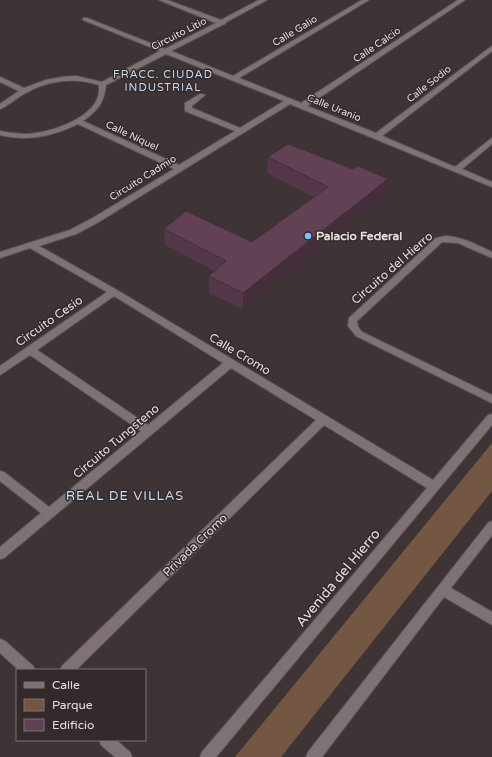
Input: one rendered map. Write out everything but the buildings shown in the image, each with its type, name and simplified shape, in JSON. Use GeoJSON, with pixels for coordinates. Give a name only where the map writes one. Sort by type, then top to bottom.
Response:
{"type":"FeatureCollection","features":[{"type":"Feature","properties":{"kind":"street"},"geometry":{"type":"LineString","coordinates":[[162,0],[223,23]]}},
{"type":"Feature","properties":{"kind":"street","name":"Circuito Litio"},"geometry":{"type":"LineString","coordinates":[[103,84],[223,23],[264,0]]}},
{"type":"Feature","properties":{"kind":"street","name":"Calle Galio"},"geometry":{"type":"LineString","coordinates":[[234,78],[366,0]]}},
{"type":"Feature","properties":{"kind":"street","name":"Calle Calcio"},"geometry":{"type":"LineString","coordinates":[[302,106],[462,0]]}},
{"type":"Feature","properties":{"kind":"street","name":"Calle Uranio"},"geometry":{"type":"LineString","coordinates":[[85,19],[377,136],[492,185]]}},
{"type":"Feature","properties":{"kind":"street","name":"Calle Sodio"},"geometry":{"type":"LineString","coordinates":[[377,136],[492,48]]}},
{"type":"Feature","properties":{"kind":"street"},"geometry":{"type":"LineString","coordinates":[[0,78],[23,90]]}},
{"type":"Feature","properties":{"kind":"street"},"geometry":{"type":"LineString","coordinates":[[0,107],[12,96],[23,90],[49,81],[68,79],[95,81],[103,84],[102,98],[96,108],[87,116],[44,135],[2,136]]}},
{"type":"Feature","properties":{"kind":"street"},"geometry":{"type":"LineString","coordinates":[[202,95],[188,105],[188,109],[240,131]]}},
{"type":"Feature","properties":{"kind":"street","name":"Circuito Cadmio"},"geometry":{"type":"LineString","coordinates":[[0,255],[73,232],[87,225],[289,101]]}},
{"type":"Feature","properties":{"kind":"street","name":"Calle Níquel"},"geometry":{"type":"LineString","coordinates":[[77,121],[179,168]]}},
{"type":"Feature","properties":{"kind":"street"},"geometry":{"type":"LineString","coordinates":[[456,170],[492,140]]}},
{"type":"Feature","properties":{"kind":"street","name":"Circuito del Hierro"},"geometry":{"type":"LineString","coordinates":[[492,255],[451,238],[439,240],[352,320],[352,325],[354,330],[359,334],[492,399]]}},
{"type":"Feature","properties":{"kind":"street","name":"Calle Cromo"},"geometry":{"type":"LineString","coordinates":[[31,245],[114,292],[435,487]]}},
{"type":"Feature","properties":{"kind":"street","name":"Circuito Cesio"},"geometry":{"type":"LineString","coordinates":[[0,371],[114,292]]}},
{"type":"Feature","properties":{"kind":"street"},"geometry":{"type":"LineString","coordinates":[[30,350],[148,431]]}},
{"type":"Feature","properties":{"kind":"street","name":"Circuito Tungsteno"},"geometry":{"type":"LineString","coordinates":[[0,554],[230,363]]}},
{"type":"Feature","properties":{"kind":"street","name":"Avenida del Hierro"},"geometry":{"type":"LineString","coordinates":[[207,757],[492,418]]}},
{"type":"Feature","properties":{"kind":"street","name":"Privada Cromo"},"geometry":{"type":"LineString","coordinates":[[68,669],[323,419]]}},
{"type":"Feature","properties":{"kind":"street"},"geometry":{"type":"LineString","coordinates":[[0,475],[49,513]]}},
{"type":"Feature","properties":{"kind":"street"},"geometry":{"type":"LineString","coordinates":[[314,757],[492,526]]}},
{"type":"Feature","properties":{"kind":"street"},"geometry":{"type":"LineString","coordinates":[[443,590],[492,619]]}},
{"type":"Feature","properties":{"kind":"street"},"geometry":{"type":"LineString","coordinates":[[0,645],[27,669]]}},
{"type":"Feature","properties":{"kind":"street"},"geometry":{"type":"LineString","coordinates":[[107,741],[125,757]]}},
{"type":"Feature","properties":{"kind":"green space"},"geometry":{"type":"Polygon","coordinates":[[[492,443],[492,491],[281,757],[235,757],[492,443]]]}},
{"type":"Feature","properties":{"kind":"place","name":"Palacio Federal"},"geometry":{"type":"Point","coordinates":[308,236]}},
{"type":"Feature","properties":{"kind":"district","name":"FRACC. CIUDAD INDUSTRIAL"},"geometry":{"type":"Point","coordinates":[163,80]}},
{"type":"Feature","properties":{"kind":"district","name":"REAL DE VILLAS"},"geometry":{"type":"Point","coordinates":[125,496]}}]}
